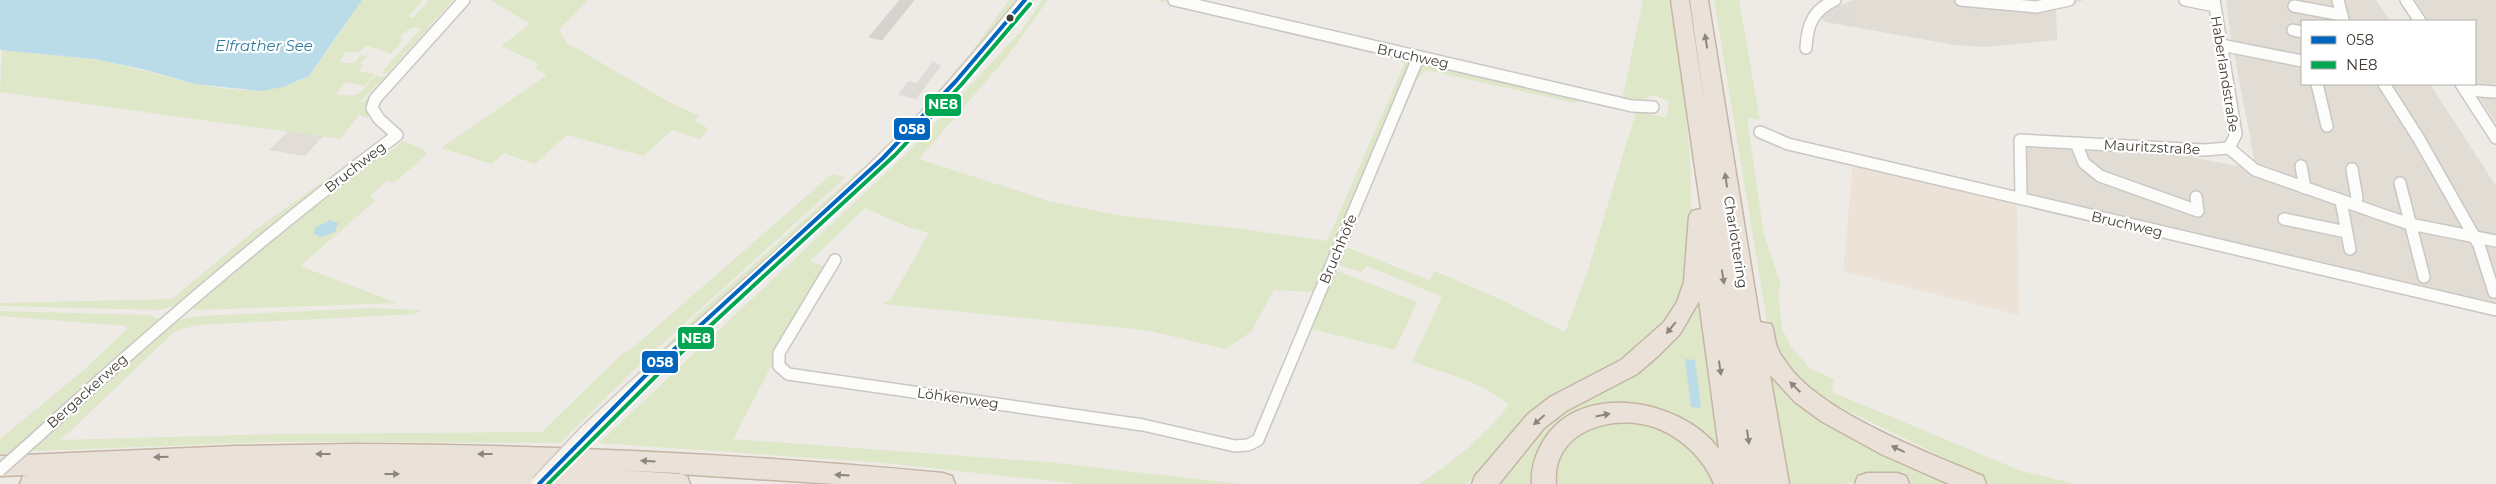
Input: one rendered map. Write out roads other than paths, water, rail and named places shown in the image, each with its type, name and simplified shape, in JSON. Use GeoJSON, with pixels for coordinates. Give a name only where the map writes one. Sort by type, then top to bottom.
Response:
{"type":"FeatureCollection","features":[{"type":"Feature","properties":{"kind":"highway","name":"Charlottering"},"geometry":{"type":"LineString","coordinates":[[1680,0],[1755,484]]}},
{"type":"Feature","properties":{"kind":"highway","name":"Charlottering"},"geometry":{"type":"LineString","coordinates":[[1699,0],[1733,228],[1777,484]]}},
{"type":"Feature","properties":{"kind":"highway"},"geometry":{"type":"LineString","coordinates":[[1690,73],[1699,216],[1736,484]]}},
{"type":"Feature","properties":{"kind":"highway"},"geometry":{"type":"LineString","coordinates":[[1484,484],[1536,421],[1558,404],[1629,366],[1650,350],[1672,328],[1687,305],[1694,282],[1698,258],[1699,216]]}},
{"type":"Feature","properties":{"kind":"highway"},"geometry":{"type":"LineString","coordinates":[[1733,228],[1752,266],[1767,351],[1784,378],[1807,400],[1833,417],[1974,484]]}},
{"type":"Feature","properties":{"kind":"highway"},"geometry":{"type":"LineString","coordinates":[[1544,484],[1543,476],[1549,452],[1561,434],[1588,418],[1603,414],[1627,412],[1657,418],[1680,428],[1712,456],[1726,484]]}},
{"type":"Feature","properties":{"kind":"highway"},"geometry":{"type":"LineString","coordinates":[[0,466],[128,458],[302,454],[505,454],[706,464],[943,484]]}},
{"type":"Feature","properties":{"kind":"highway"},"geometry":{"type":"LineString","coordinates":[[1942,469],[1961,484]]}},
{"type":"Feature","properties":{"kind":"highway"},"geometry":{"type":"LineString","coordinates":[[32,484],[117,479],[343,474],[514,475],[666,484]]}},
{"type":"Feature","properties":{"kind":"highway"},"geometry":{"type":"LineString","coordinates":[[1867,484],[1897,484]]}},
{"type":"Feature","properties":{"kind":"main road"},"geometry":{"type":"LineString","coordinates":[[539,484],[588,432],[895,146],[971,66],[1025,0]]}},
{"type":"Feature","properties":{"kind":"street","name":"Bruchweg"},"geometry":{"type":"LineString","coordinates":[[174,313],[268,233],[397,135],[379,120],[372,108],[375,99],[464,0]]}},
{"type":"Feature","properties":{"kind":"street","name":"Bruchweg"},"geometry":{"type":"LineString","coordinates":[[1174,0],[1632,106],[1653,107]]}},
{"type":"Feature","properties":{"kind":"street"},"geometry":{"type":"LineString","coordinates":[[1806,48],[1808,23],[1824,5],[1835,0]]}},
{"type":"Feature","properties":{"kind":"street"},"geometry":{"type":"LineString","coordinates":[[1961,0],[2036,7],[2069,0]]}},
{"type":"Feature","properties":{"kind":"street"},"geometry":{"type":"LineString","coordinates":[[2185,0],[2215,3]]}},
{"type":"Feature","properties":{"kind":"street"},"geometry":{"type":"LineString","coordinates":[[2294,6],[2343,18],[2338,0]]}},
{"type":"Feature","properties":{"kind":"street"},"geometry":{"type":"LineString","coordinates":[[2406,0],[2419,20]]}},
{"type":"Feature","properties":{"kind":"street","name":"Haberlandstraße"},"geometry":{"type":"LineString","coordinates":[[2215,3],[2236,134],[2229,148],[2255,170],[2341,201],[2410,224],[2496,241]]}},
{"type":"Feature","properties":{"kind":"street"},"geometry":{"type":"LineString","coordinates":[[2221,45],[2301,61]]}},
{"type":"Feature","properties":{"kind":"street","name":"Bruchhöfe"},"geometry":{"type":"LineString","coordinates":[[1258,440],[1418,58]]}},
{"type":"Feature","properties":{"kind":"street"},"geometry":{"type":"LineString","coordinates":[[2317,85],[2327,126]]}},
{"type":"Feature","properties":{"kind":"street"},"geometry":{"type":"LineString","coordinates":[[2385,85],[2419,139],[2479,246],[2494,292]]}},
{"type":"Feature","properties":{"kind":"street"},"geometry":{"type":"LineString","coordinates":[[2463,87],[2496,92]]}},
{"type":"Feature","properties":{"kind":"street"},"geometry":{"type":"LineString","coordinates":[[2463,87],[2496,138]]}},
{"type":"Feature","properties":{"kind":"street","name":"Bruchweg"},"geometry":{"type":"LineString","coordinates":[[1760,132],[1788,144],[2496,310]]}},
{"type":"Feature","properties":{"kind":"street","name":"Mauritzstraße"},"geometry":{"type":"LineString","coordinates":[[2021,198],[2020,140],[2204,150],[2229,148]]}},
{"type":"Feature","properties":{"kind":"street"},"geometry":{"type":"LineString","coordinates":[[2076,143],[2084,163],[2100,176],[2198,211],[2196,197]]}},
{"type":"Feature","properties":{"kind":"street"},"geometry":{"type":"LineString","coordinates":[[2301,166],[2305,188]]}},
{"type":"Feature","properties":{"kind":"street"},"geometry":{"type":"LineString","coordinates":[[2352,169],[2357,198],[2355,205]]}},
{"type":"Feature","properties":{"kind":"street"},"geometry":{"type":"LineString","coordinates":[[2400,183],[2424,277]]}},
{"type":"Feature","properties":{"kind":"street"},"geometry":{"type":"LineString","coordinates":[[2341,201],[2350,249]]}},
{"type":"Feature","properties":{"kind":"street"},"geometry":{"type":"LineString","coordinates":[[2284,219],[2346,232]]}},
{"type":"Feature","properties":{"kind":"street","name":"Löhkenweg"},"geometry":{"type":"LineString","coordinates":[[835,260],[779,353],[777,362],[780,370],[788,374],[1143,425],[1235,446],[1248,446],[1258,440]]}},
{"type":"Feature","properties":{"kind":"street","name":"Bergackerweg"},"geometry":{"type":"LineString","coordinates":[[0,470],[174,313]]}},
{"type":"Feature","properties":{"kind":"water","name":"Elfrather See"},"geometry":{"type":"Polygon","coordinates":[[[0,0],[362,0],[309,76],[283,87],[261,91],[195,84],[142,69],[94,59],[0,50],[0,0]]]}},
{"type":"Feature","properties":{"kind":"water"},"geometry":{"type":"Polygon","coordinates":[[[330,220],[338,223],[335,232],[321,237],[314,234],[315,228],[330,220]]]}},
{"type":"Feature","properties":{"kind":"water"},"geometry":{"type":"Polygon","coordinates":[[[1685,359],[1695,360],[1701,408],[1691,407],[1685,359]]]}}]}
